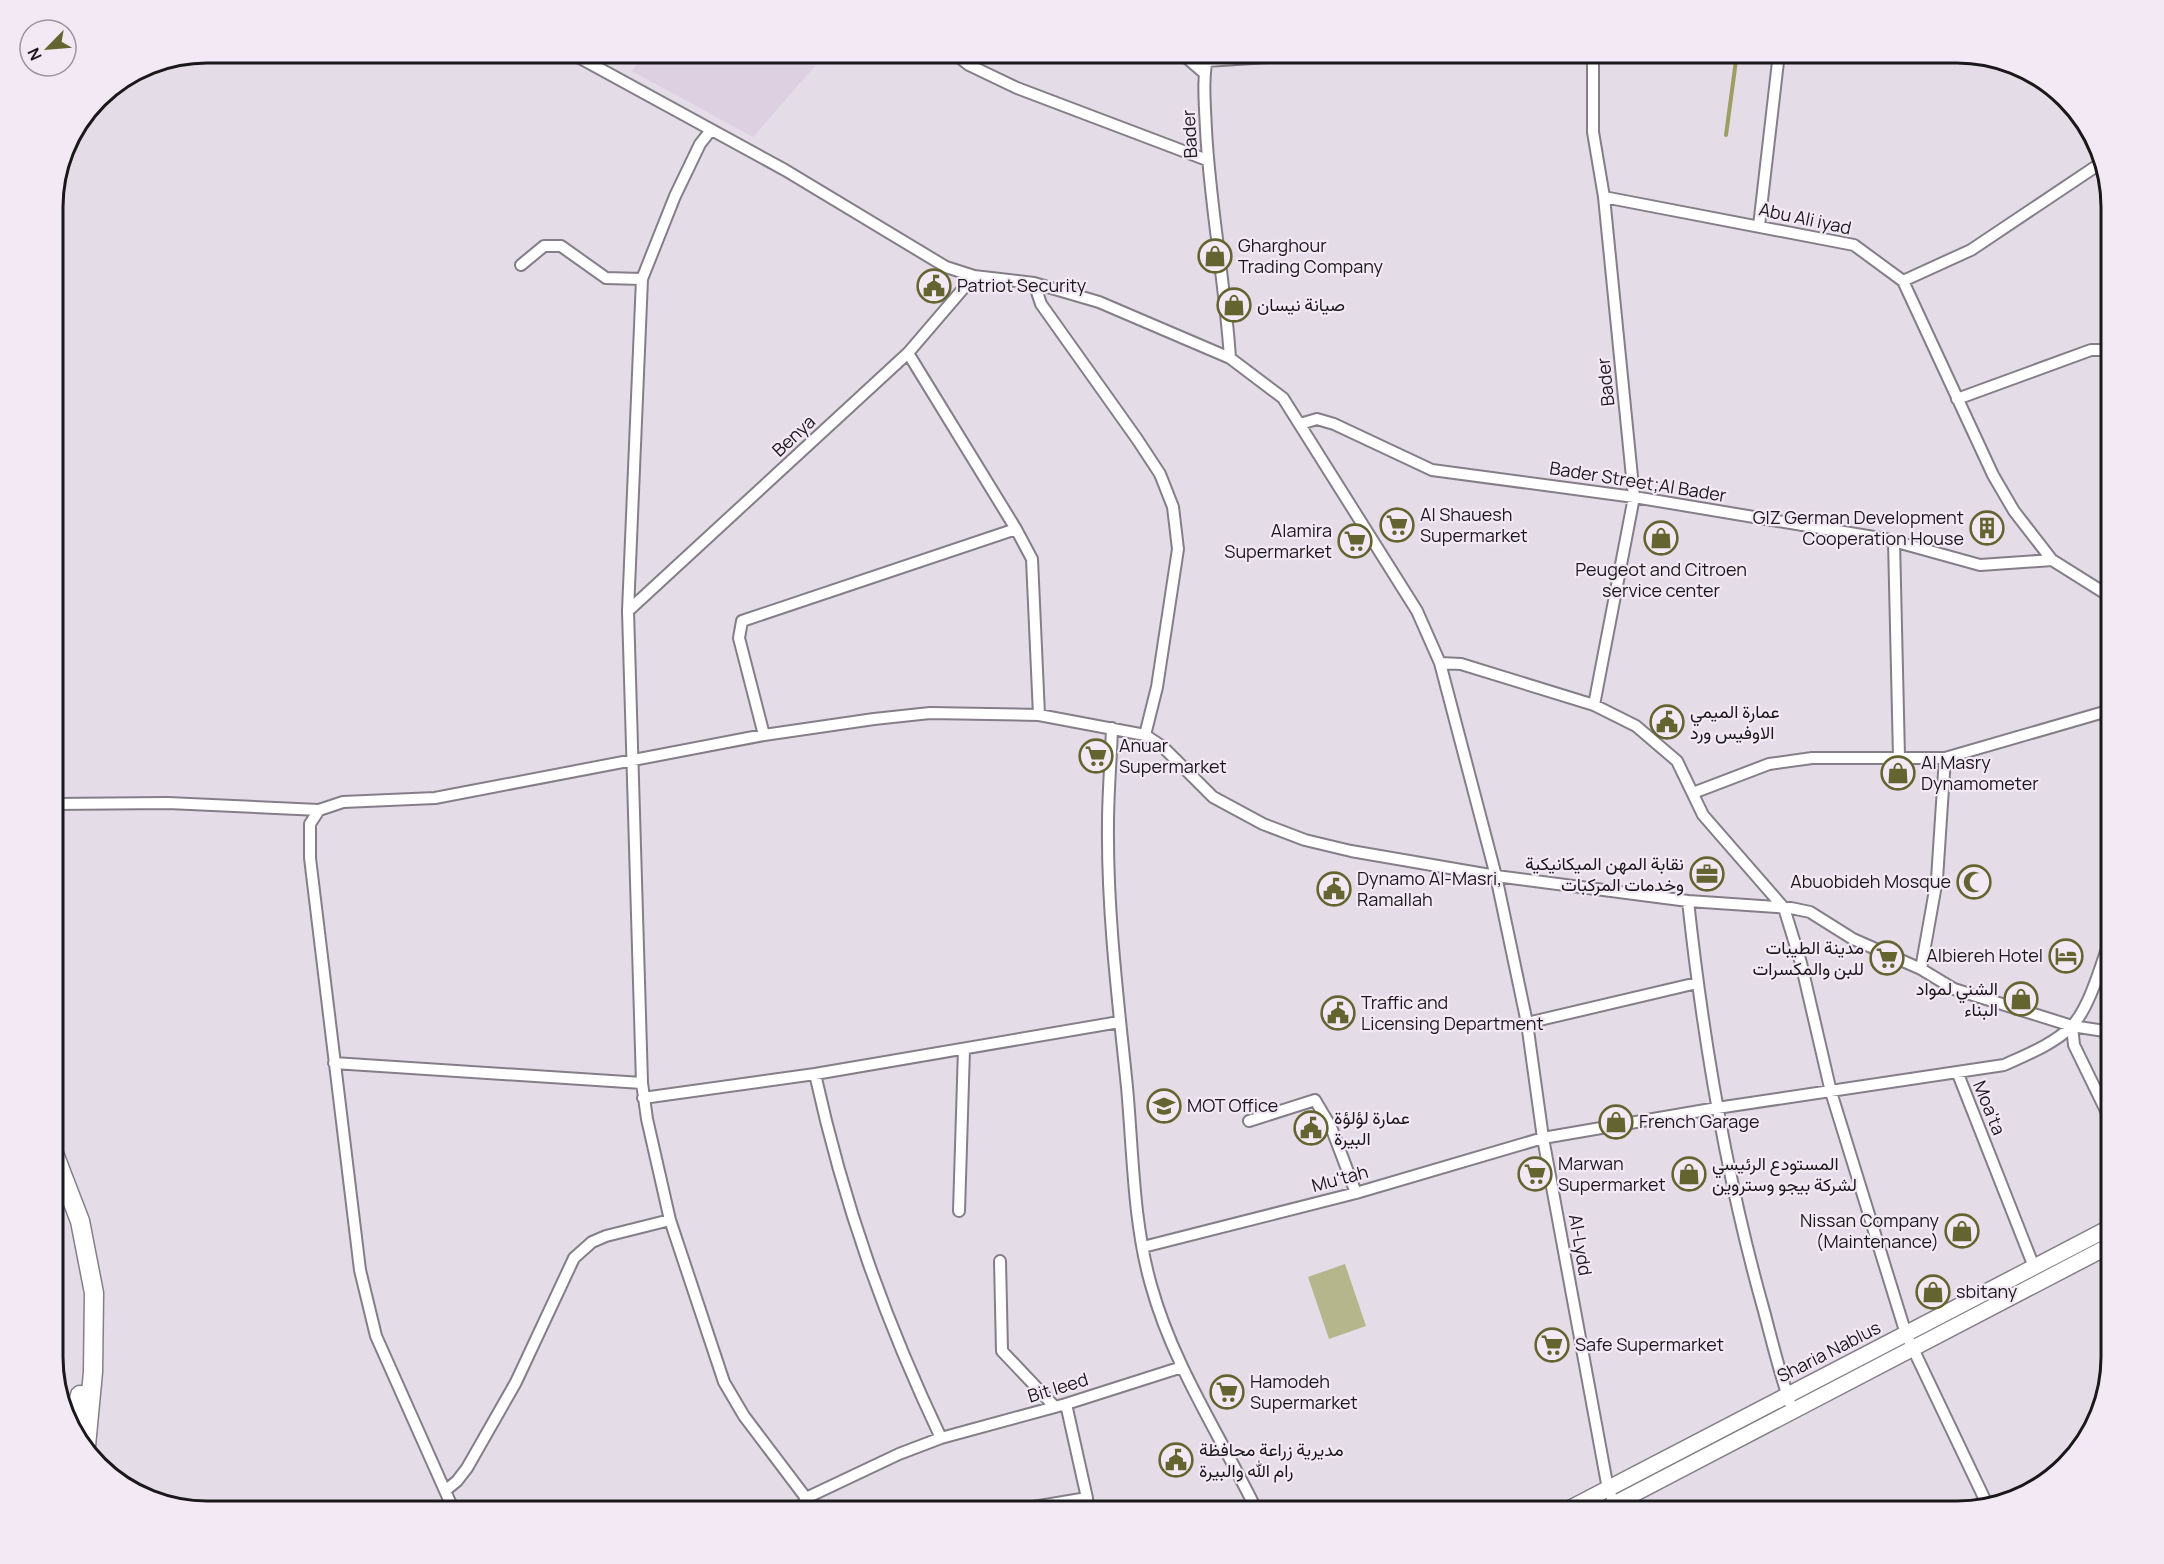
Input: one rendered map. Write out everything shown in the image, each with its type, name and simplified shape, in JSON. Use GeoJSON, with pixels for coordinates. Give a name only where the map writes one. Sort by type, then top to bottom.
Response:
{"type":"FeatureCollection","features":[{"type":"Feature","properties":{"kind":"main road"},"geometry":{"type":"LineString","coordinates":[[63,1177],[80,1221],[94,1293],[93,1372],[87,1437]]}},
{"type":"Feature","properties":{"kind":"main road"},"geometry":{"type":"LineString","coordinates":[[63,1200],[74,1230],[82,1269],[87,1327],[83,1378],[75,1413]]}},
{"type":"Feature","properties":{"kind":"main road","name":"Sharia Nablus"},"geometry":{"type":"LineString","coordinates":[[1586,1501],[2101,1233]]}},
{"type":"Feature","properties":{"kind":"main road","name":"Sharia Nablus"},"geometry":{"type":"LineString","coordinates":[[1626,1501],[2101,1251]]}},
{"type":"Feature","properties":{"kind":"street","name":"Al-Lydd"},"geometry":{"type":"LineString","coordinates":[[591,63],[819,190],[946,267],[974,276],[1034,283],[1099,302],[1230,358],[1283,398],[1417,611],[1440,663],[1496,876],[1527,1023],[1544,1138],[1610,1501]]}},
{"type":"Feature","properties":{"kind":"street"},"geometry":{"type":"LineString","coordinates":[[967,63],[1017,88],[1207,160]]}},
{"type":"Feature","properties":{"kind":"street","name":"Bader"},"geometry":{"type":"LineString","coordinates":[[1205,63],[1207,160],[1228,312],[1230,358]]}},
{"type":"Feature","properties":{"kind":"street","name":"Bader"},"geometry":{"type":"LineString","coordinates":[[1594,63],[1593,132],[1604,197],[1634,496],[1594,705]]}},
{"type":"Feature","properties":{"kind":"street"},"geometry":{"type":"LineString","coordinates":[[1759,226],[1778,63]]}},
{"type":"Feature","properties":{"kind":"street"},"geometry":{"type":"LineString","coordinates":[[711,130],[700,144],[675,196],[642,279],[628,611],[642,1083],[670,1220],[724,1382],[744,1416],[806,1498],[805,1501]]}},
{"type":"Feature","properties":{"kind":"street"},"geometry":{"type":"LineString","coordinates":[[2095,167],[1971,250],[1903,281],[1993,475],[2014,511],[2052,560],[2101,590]]}},
{"type":"Feature","properties":{"kind":"street","name":"Abu Ali iyad"},"geometry":{"type":"LineString","coordinates":[[1604,197],[1854,245],[1903,281]]}},
{"type":"Feature","properties":{"kind":"street"},"geometry":{"type":"LineString","coordinates":[[521,265],[544,246],[561,246],[606,278],[642,279]]}},
{"type":"Feature","properties":{"kind":"street","name":"Benya"},"geometry":{"type":"LineString","coordinates":[[628,611],[908,353],[974,276]]}},
{"type":"Feature","properties":{"kind":"street"},"geometry":{"type":"LineString","coordinates":[[1034,283],[1041,304],[1160,474],[1173,507],[1178,549],[1157,687],[1145,735]]}},
{"type":"Feature","properties":{"kind":"street"},"geometry":{"type":"LineString","coordinates":[[1957,399],[2091,350],[2101,350]]}},
{"type":"Feature","properties":{"kind":"street"},"geometry":{"type":"LineString","coordinates":[[908,353],[1032,559],[1039,716]]}},
{"type":"Feature","properties":{"kind":"street","name":"Bader Street;Al Bader"},"geometry":{"type":"LineString","coordinates":[[1300,423],[1317,419],[1334,424],[1432,470],[1634,496],[1894,541],[1980,565],[2052,560]]}},
{"type":"Feature","properties":{"kind":"street"},"geometry":{"type":"LineString","coordinates":[[764,735],[739,638],[742,621],[1016,529]]}},
{"type":"Feature","properties":{"kind":"street"},"geometry":{"type":"LineString","coordinates":[[1894,541],[1899,757]]}},
{"type":"Feature","properties":{"kind":"street"},"geometry":{"type":"LineString","coordinates":[[1440,663],[1461,664],[1594,705],[1636,726],[1677,761],[1703,815],[1785,908],[1801,963],[1831,1092],[1906,1334],[1984,1498]]}},
{"type":"Feature","properties":{"kind":"street"},"geometry":{"type":"LineString","coordinates":[[63,804],[168,803],[319,810],[343,801],[435,798],[764,735],[930,713],[982,712],[1039,716],[1145,735],[1163,747],[1213,797],[1263,824],[1305,840],[1351,851],[1496,876],[1688,901],[1810,912],[1853,939],[1921,969],[1954,990],[2072,1026],[2101,1030]]}},
{"type":"Feature","properties":{"kind":"street"},"geometry":{"type":"LineString","coordinates":[[1693,793],[1768,764],[1812,758],[1945,758],[2101,713]]}},
{"type":"Feature","properties":{"kind":"street"},"geometry":{"type":"LineString","coordinates":[[1112,728],[1108,825],[1119,1022],[1143,1247],[1160,1313],[1182,1367],[1251,1501]]}},
{"type":"Feature","properties":{"kind":"street"},"geometry":{"type":"LineString","coordinates":[[1921,969],[1937,879],[1945,758]]}},
{"type":"Feature","properties":{"kind":"street"},"geometry":{"type":"LineString","coordinates":[[319,810],[310,824],[310,858],[360,1270],[370,1318],[401,1397],[450,1501]]}},
{"type":"Feature","properties":{"kind":"street"},"geometry":{"type":"LineString","coordinates":[[1688,901],[1697,982],[1717,1108],[1746,1248],[1793,1411]]}},
{"type":"Feature","properties":{"kind":"street"},"geometry":{"type":"LineString","coordinates":[[2101,965],[2086,1002],[2072,1026],[2074,1045],[2101,1099]]}},
{"type":"Feature","properties":{"kind":"street"},"geometry":{"type":"LineString","coordinates":[[1527,1023],[1697,982]]}},
{"type":"Feature","properties":{"kind":"street"},"geometry":{"type":"LineString","coordinates":[[644,1098],[815,1074],[1119,1022]]}},
{"type":"Feature","properties":{"kind":"street","name":"Moa'ta"},"geometry":{"type":"LineString","coordinates":[[2034,1267],[1958,1074],[2004,1065],[2036,1050],[2072,1026]]}},
{"type":"Feature","properties":{"kind":"street"},"geometry":{"type":"LineString","coordinates":[[958,1211],[964,1049]]}},
{"type":"Feature","properties":{"kind":"street"},"geometry":{"type":"LineString","coordinates":[[334,1063],[642,1083]]}},
{"type":"Feature","properties":{"kind":"street"},"geometry":{"type":"LineString","coordinates":[[815,1074],[830,1143],[868,1267],[889,1323],[941,1438]]}},
{"type":"Feature","properties":{"kind":"street","name":"Mu'tah"},"geometry":{"type":"LineString","coordinates":[[1143,1247],[1356,1193],[1544,1138],[1717,1108],[1958,1074]]}},
{"type":"Feature","properties":{"kind":"street"},"geometry":{"type":"LineString","coordinates":[[1249,1120],[1315,1100],[1332,1127],[1356,1193]]}},
{"type":"Feature","properties":{"kind":"street"},"geometry":{"type":"LineString","coordinates":[[446,1490],[467,1468],[516,1382],[574,1258],[592,1242],[606,1236],[670,1220]]}},
{"type":"Feature","properties":{"kind":"street"},"geometry":{"type":"LineString","coordinates":[[1000,1261],[1002,1351],[1060,1406],[1087,1501]]}},
{"type":"Feature","properties":{"kind":"street","name":"Bit leed"},"geometry":{"type":"LineString","coordinates":[[806,1498],[899,1454],[941,1438],[1060,1406],[1182,1367]]}},
{"type":"Feature","properties":{"kind":"street"},"geometry":{"type":"LineString","coordinates":[[1070,1501],[1087,1498]]}},
{"type":"Feature","properties":{"kind":"shaded area"},"geometry":{"type":"Polygon","coordinates":[[[638,63],[817,63],[753,137],[632,71],[638,63]]]}},
{"type":"Feature","properties":{"kind":"green space"},"geometry":{"type":"Polygon","coordinates":[[[1345,1264],[1366,1326],[1329,1339],[1308,1277],[1345,1264]]]}},
{"type":"Feature","properties":{"kind":"waterway"},"geometry":{"type":"LineString","coordinates":[[1726,135],[1736,63]]}},
{"type":"Feature","properties":{"kind":"place","name":"Gharghour Trading Company"},"geometry":{"type":"Point","coordinates":[1215,256]}},
{"type":"Feature","properties":{"kind":"place","name":"Patriot Security"},"geometry":{"type":"Point","coordinates":[934,286]}},
{"type":"Feature","properties":{"kind":"place","name":"صيانة نيسان"},"geometry":{"type":"Point","coordinates":[1234,305]}},
{"type":"Feature","properties":{"kind":"place","name":"Al Shauesh Supermarket"},"geometry":{"type":"Point","coordinates":[1397,525]}},
{"type":"Feature","properties":{"kind":"place","name":"GIZ German Development Cooperation House"},"geometry":{"type":"Point","coordinates":[1987,528]}},
{"type":"Feature","properties":{"kind":"place","name":"Peugeot and Citroen service center"},"geometry":{"type":"Point","coordinates":[1661,538]}},
{"type":"Feature","properties":{"kind":"place","name":"Alamira Supermarket"},"geometry":{"type":"Point","coordinates":[1355,541]}},
{"type":"Feature","properties":{"kind":"place","name":"عمارة الميمي الاوفيس ورد"},"geometry":{"type":"Point","coordinates":[1667,722]}},
{"type":"Feature","properties":{"kind":"place","name":"Anuar Supermarket"},"geometry":{"type":"Point","coordinates":[1096,756]}},
{"type":"Feature","properties":{"kind":"place","name":"Al Masry Dynamometer"},"geometry":{"type":"Point","coordinates":[1898,773]}},
{"type":"Feature","properties":{"kind":"place","name":"نقابة المهن الميكانيكية وخدمات المركبات"},"geometry":{"type":"Point","coordinates":[1707,874]}},
{"type":"Feature","properties":{"kind":"place","name":"Abuobideh Mosque"},"geometry":{"type":"Point","coordinates":[1974,882]}},
{"type":"Feature","properties":{"kind":"place","name":"Dynamo Al-Masri, Ramallah"},"geometry":{"type":"Point","coordinates":[1334,889]}},
{"type":"Feature","properties":{"kind":"place","name":"Albiereh Hotel"},"geometry":{"type":"Point","coordinates":[2066,956]}},
{"type":"Feature","properties":{"kind":"place","name":"مدينة الطيبات للبن والمكسرات"},"geometry":{"type":"Point","coordinates":[1887,958]}},
{"type":"Feature","properties":{"kind":"place","name":"الشني لمواد البناء"},"geometry":{"type":"Point","coordinates":[2021,999]}},
{"type":"Feature","properties":{"kind":"place","name":"Traffic and Licensing Department"},"geometry":{"type":"Point","coordinates":[1338,1013]}},
{"type":"Feature","properties":{"kind":"place","name":"MOT Office"},"geometry":{"type":"Point","coordinates":[1164,1106]}},
{"type":"Feature","properties":{"kind":"place","name":"French Garage"},"geometry":{"type":"Point","coordinates":[1616,1122]}},
{"type":"Feature","properties":{"kind":"place","name":"عمارة لؤلؤة البيرة"},"geometry":{"type":"Point","coordinates":[1311,1128]}},
{"type":"Feature","properties":{"kind":"place","name":"Marwan Supermarket"},"geometry":{"type":"Point","coordinates":[1535,1174]}},
{"type":"Feature","properties":{"kind":"place","name":"المستودع الرئيسي لشركة بيجو وستروين"},"geometry":{"type":"Point","coordinates":[1689,1174]}},
{"type":"Feature","properties":{"kind":"place","name":"Nissan Company (Maintenance)"},"geometry":{"type":"Point","coordinates":[1962,1231]}},
{"type":"Feature","properties":{"kind":"place","name":"sbitany"},"geometry":{"type":"Point","coordinates":[1933,1292]}},
{"type":"Feature","properties":{"kind":"place","name":"Safe Supermarket"},"geometry":{"type":"Point","coordinates":[1552,1345]}},
{"type":"Feature","properties":{"kind":"place","name":"Hamodeh Supermarket"},"geometry":{"type":"Point","coordinates":[1227,1392]}},
{"type":"Feature","properties":{"kind":"place","name":"مديرية زراعة محافظة رام الله والبيرة"},"geometry":{"type":"Point","coordinates":[1176,1460]}}]}
